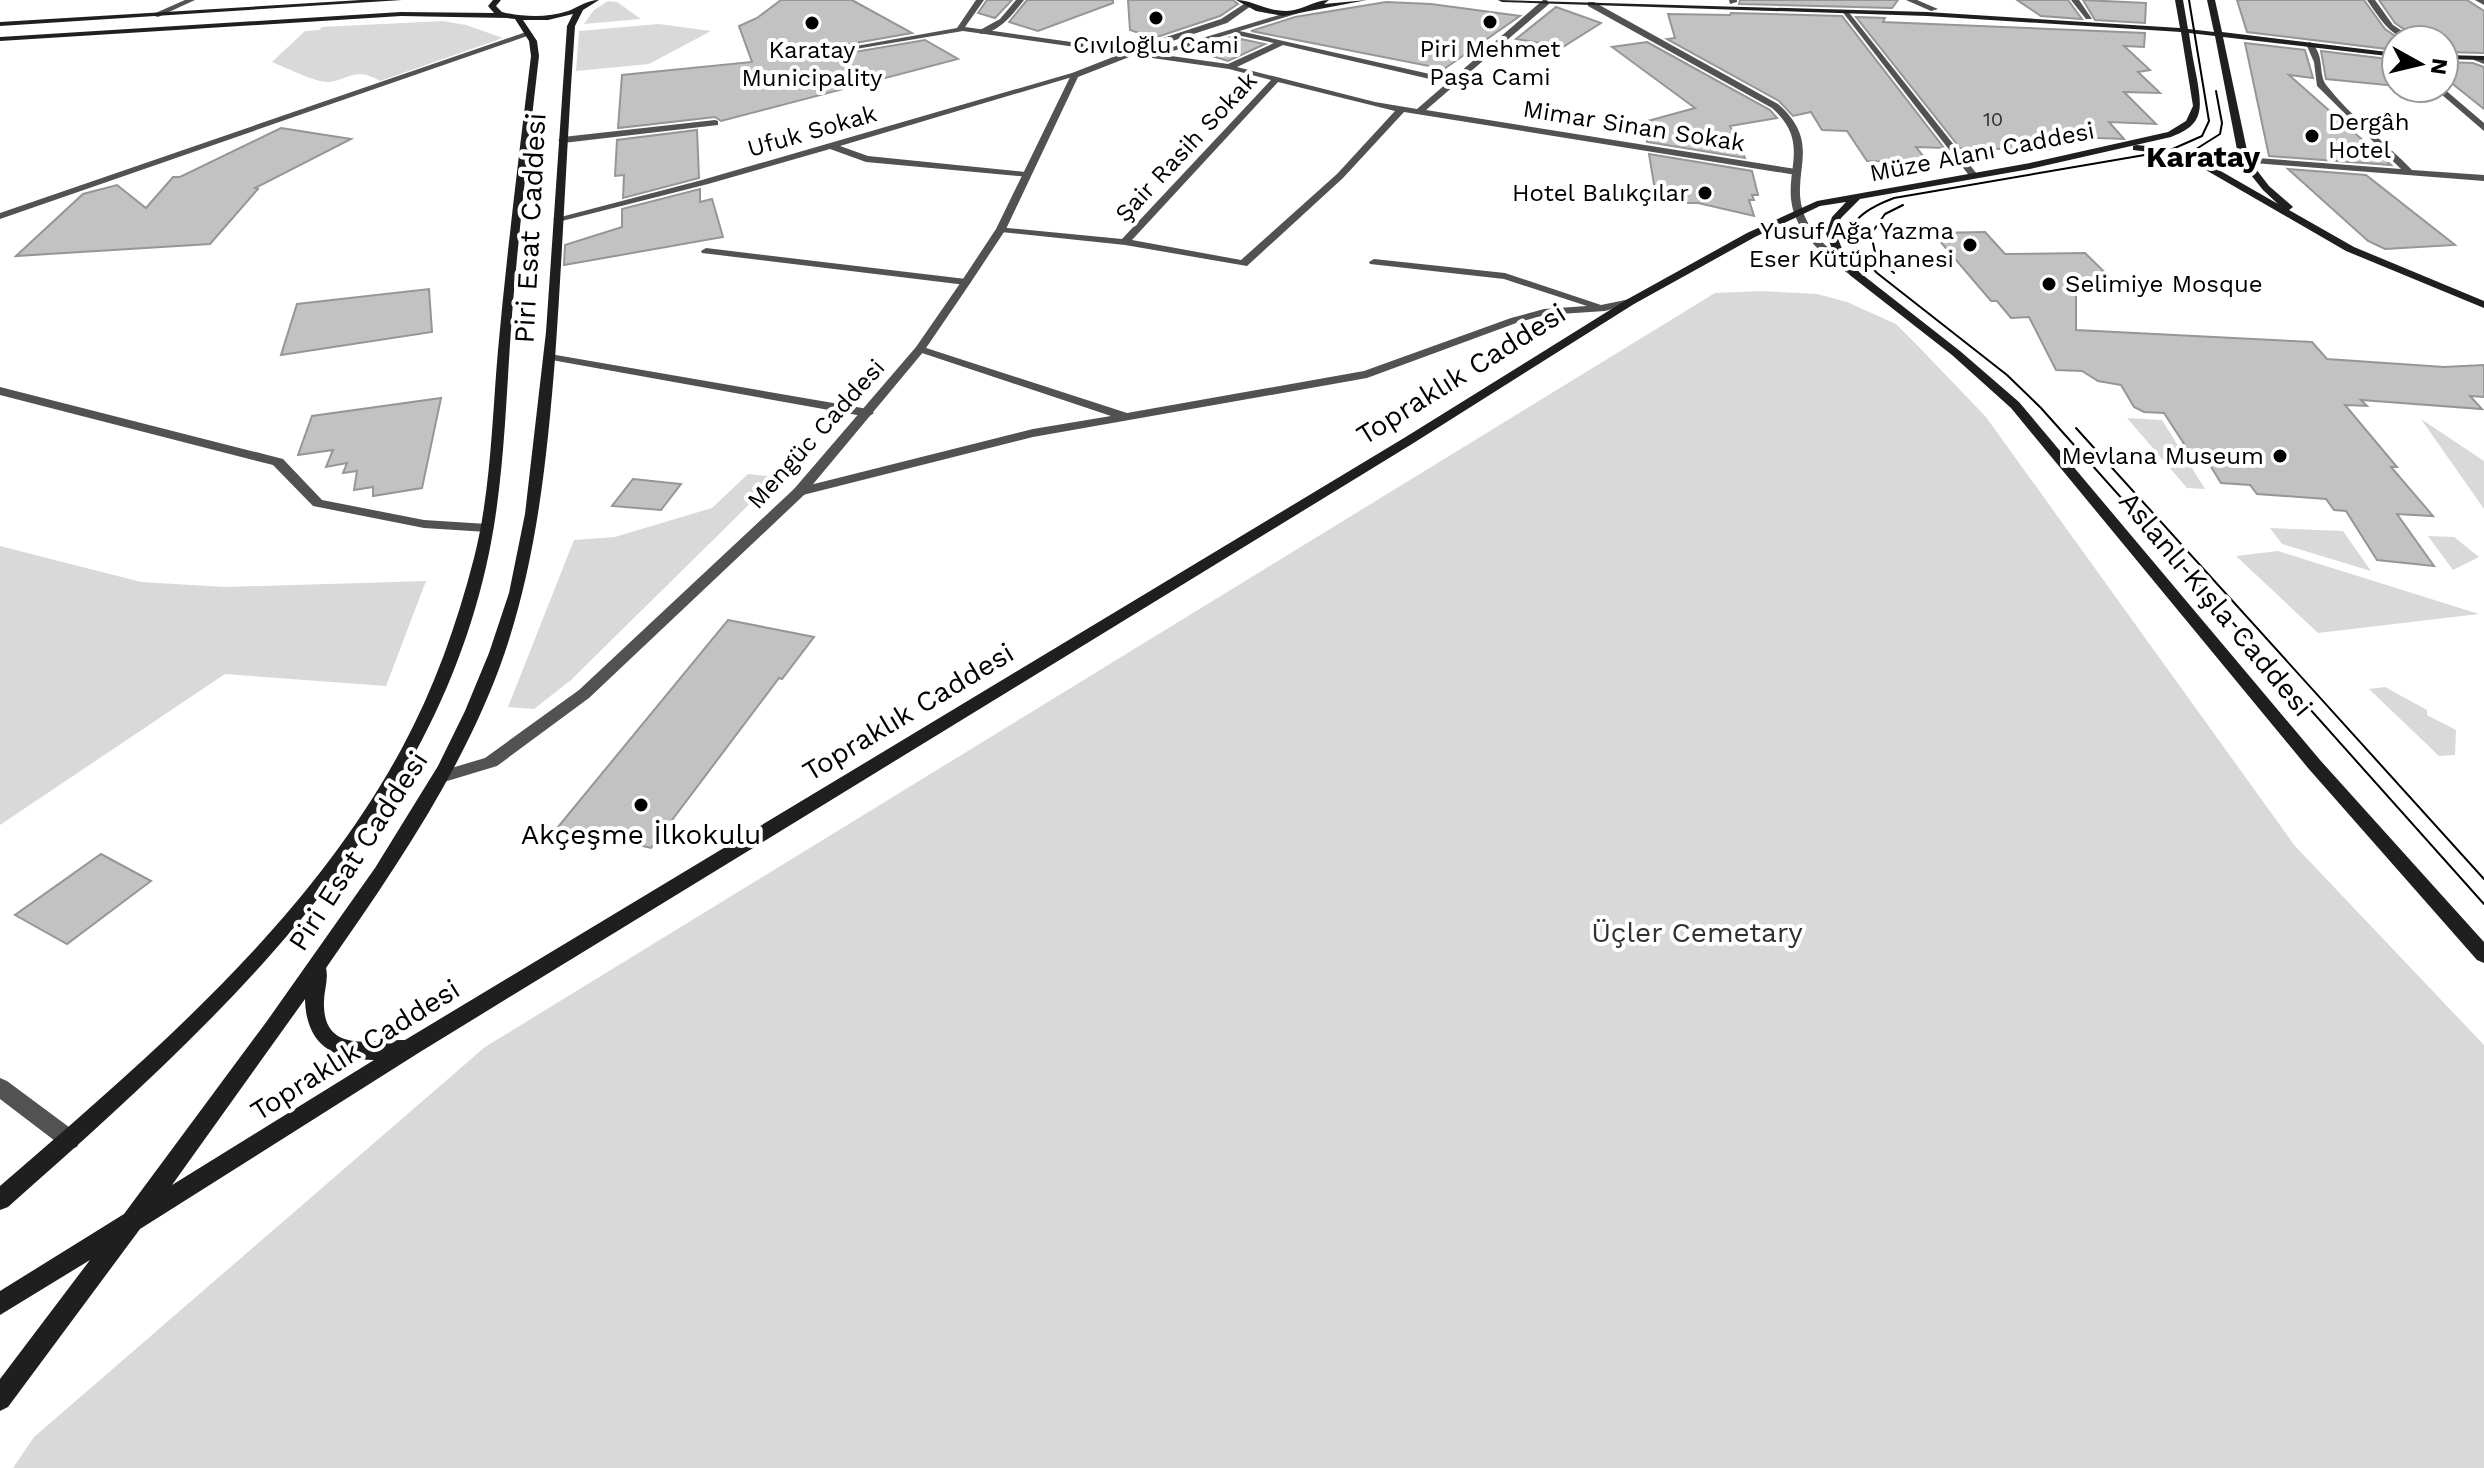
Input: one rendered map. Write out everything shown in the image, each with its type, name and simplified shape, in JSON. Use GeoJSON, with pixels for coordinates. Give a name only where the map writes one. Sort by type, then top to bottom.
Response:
{"type":"FeatureCollection","features":[{"type":"Feature","properties":{"kind":"main road"},"geometry":{"type":"LineString","coordinates":[[0,24],[398,0]]}},
{"type":"Feature","properties":{"kind":"main road"},"geometry":{"type":"LineString","coordinates":[[497,0],[492,5],[493,10],[507,16]]}},
{"type":"Feature","properties":{"kind":"main road"},"geometry":{"type":"LineString","coordinates":[[0,39],[401,14],[518,18],[551,16],[580,9],[595,0]]}},
{"type":"Feature","properties":{"kind":"main road"},"geometry":{"type":"LineString","coordinates":[[1314,8],[1325,0]]}},
{"type":"Feature","properties":{"kind":"main road"},"geometry":{"type":"LineString","coordinates":[[1241,2],[1272,12],[1302,11],[1363,0]]}},
{"type":"Feature","properties":{"kind":"main road"},"geometry":{"type":"LineString","coordinates":[[1502,0],[1591,4],[1840,6],[2089,17],[2380,45]]}},
{"type":"Feature","properties":{"kind":"main road"},"geometry":{"type":"LineString","coordinates":[[1663,0],[1840,6],[2184,27]]}},
{"type":"Feature","properties":{"kind":"main road"},"geometry":{"type":"LineString","coordinates":[[2114,148],[2171,134],[2193,121],[2197,106],[2179,0]]}},
{"type":"Feature","properties":{"kind":"main road"},"geometry":{"type":"LineString","coordinates":[[2211,0],[2244,160],[2266,188],[2327,238]]}},
{"type":"Feature","properties":{"kind":"main road","name":"Piri Esat Caddesi"},"geometry":{"type":"LineString","coordinates":[[0,1399],[135,1220],[397,852],[444,776],[475,710],[516,593],[534,499],[550,357],[571,26],[580,9]]}},
{"type":"Feature","properties":{"kind":"main road","name":"Piri Esat Caddesi"},"geometry":{"type":"LineString","coordinates":[[0,1200],[149,1071],[221,1000],[284,930],[356,836],[411,748],[446,673],[468,606],[487,528],[535,56],[529,34],[518,18]]}},
{"type":"Feature","properties":{"kind":"main road"},"geometry":{"type":"LineString","coordinates":[[2217,30],[2380,53]]}},
{"type":"Feature","properties":{"kind":"main road"},"geometry":{"type":"LineString","coordinates":[[2460,49],[2484,50]]}},
{"type":"Feature","properties":{"kind":"main road"},"geometry":{"type":"LineString","coordinates":[[2460,58],[2482,59]]}},
{"type":"Feature","properties":{"kind":"main road"},"geometry":{"type":"LineString","coordinates":[[2114,148],[2168,151],[2195,160],[2327,238],[2484,305]]}},
{"type":"Feature","properties":{"kind":"main road","name":"Müze Alanı Caddesi"},"geometry":{"type":"LineString","coordinates":[[1858,195],[2114,148]]}},
{"type":"Feature","properties":{"kind":"main road","name":"Topraklık Caddesi"},"geometry":{"type":"LineString","coordinates":[[0,1304],[413,1046],[1408,441],[1630,302],[1798,211],[1858,195]]}},
{"type":"Feature","properties":{"kind":"main road","name":"Aslanlı Kışla Caddesi"},"geometry":{"type":"LineString","coordinates":[[1858,195],[1834,217],[1830,226],[1833,245],[1855,274],[1956,353],[2015,405],[2314,764],[2484,955]]}},
{"type":"Feature","properties":{"kind":"main road"},"geometry":{"type":"LineString","coordinates":[[322,959],[313,991],[313,1016],[321,1034],[338,1048],[358,1053],[381,1053],[413,1046]]}},
{"type":"Feature","properties":{"kind":"street"},"geometry":{"type":"LineString","coordinates":[[155,15],[191,0]]}},
{"type":"Feature","properties":{"kind":"street"},"geometry":{"type":"LineString","coordinates":[[963,29],[960,27],[980,0]]}},
{"type":"Feature","properties":{"kind":"street"},"geometry":{"type":"LineString","coordinates":[[983,32],[1003,21],[1020,0]]}},
{"type":"Feature","properties":{"kind":"street"},"geometry":{"type":"LineString","coordinates":[[1910,0],[1934,9]]}},
{"type":"Feature","properties":{"kind":"street"},"geometry":{"type":"LineString","coordinates":[[2075,0],[2089,17]]}},
{"type":"Feature","properties":{"kind":"street"},"geometry":{"type":"LineString","coordinates":[[2371,0],[2388,24]]}},
{"type":"Feature","properties":{"kind":"street"},"geometry":{"type":"LineString","coordinates":[[1075,75],[1224,21],[1241,2]]}},
{"type":"Feature","properties":{"kind":"street"},"geometry":{"type":"LineString","coordinates":[[1421,110],[1546,2]]}},
{"type":"Feature","properties":{"kind":"street"},"geometry":{"type":"LineString","coordinates":[[1591,4],[1786,113],[1798,129],[1798,211],[1808,233],[1855,274]]}},
{"type":"Feature","properties":{"kind":"street"},"geometry":{"type":"LineString","coordinates":[[1840,6],[1974,176]]}},
{"type":"Feature","properties":{"kind":"street"},"geometry":{"type":"LineString","coordinates":[[832,51],[963,29],[1137,53],[1171,49],[1302,11]]}},
{"type":"Feature","properties":{"kind":"street"},"geometry":{"type":"LineString","coordinates":[[1235,32],[1453,82]]}},
{"type":"Feature","properties":{"kind":"street"},"geometry":{"type":"LineString","coordinates":[[0,216],[529,34]]}},
{"type":"Feature","properties":{"kind":"street"},"geometry":{"type":"LineString","coordinates":[[1229,67],[1282,43]]}},
{"type":"Feature","properties":{"kind":"street"},"geometry":{"type":"LineString","coordinates":[[2310,44],[2318,62],[2320,84],[2408,171]]}},
{"type":"Feature","properties":{"kind":"street","name":"Mimar Sinan Sokak"},"geometry":{"type":"LineString","coordinates":[[1137,53],[1229,67],[1401,110],[1421,110],[1796,172]]}},
{"type":"Feature","properties":{"kind":"street","name":"Ufuk Sokak"},"geometry":{"type":"LineString","coordinates":[[558,219],[832,146],[1075,75]]}},
{"type":"Feature","properties":{"kind":"street","name":"Mengüc Caddesi"},"geometry":{"type":"LineString","coordinates":[[444,776],[491,762],[584,694],[799,492],[920,349],[966,282],[1001,229],[1075,75]]}},
{"type":"Feature","properties":{"kind":"street","name":"Şair Rasih Sokak"},"geometry":{"type":"LineString","coordinates":[[1125,242],[1276,80]]}},
{"type":"Feature","properties":{"kind":"street"},"geometry":{"type":"LineString","coordinates":[[2456,104],[2484,128]]}},
{"type":"Feature","properties":{"kind":"street"},"geometry":{"type":"LineString","coordinates":[[1001,229],[1125,242],[1243,264],[1340,176],[1401,110]]}},
{"type":"Feature","properties":{"kind":"street"},"geometry":{"type":"LineString","coordinates":[[563,140],[715,123]]}},
{"type":"Feature","properties":{"kind":"street"},"geometry":{"type":"LineString","coordinates":[[832,146],[866,159],[1026,175]]}},
{"type":"Feature","properties":{"kind":"street"},"geometry":{"type":"LineString","coordinates":[[2244,160],[2484,178]]}},
{"type":"Feature","properties":{"kind":"street"},"geometry":{"type":"LineString","coordinates":[[706,251],[966,282]]}},
{"type":"Feature","properties":{"kind":"street"},"geometry":{"type":"LineString","coordinates":[[1374,262],[1505,276],[1605,308]]}},
{"type":"Feature","properties":{"kind":"street"},"geometry":{"type":"LineString","coordinates":[[799,492],[1033,433],[1367,374],[1544,312],[1605,308],[1630,302]]}},
{"type":"Feature","properties":{"kind":"street"},"geometry":{"type":"LineString","coordinates":[[920,349],[1129,417]]}},
{"type":"Feature","properties":{"kind":"street"},"geometry":{"type":"LineString","coordinates":[[550,357],[868,413]]}},
{"type":"Feature","properties":{"kind":"street"},"geometry":{"type":"LineString","coordinates":[[1,392],[278,462],[318,503],[424,524],[487,528]]}},
{"type":"Feature","properties":{"kind":"street"},"geometry":{"type":"LineString","coordinates":[[0,1087],[70,1140]]}},
{"type":"Feature","properties":{"kind":"green space"},"geometry":{"type":"Polygon","coordinates":[[[608,1],[617,2],[641,19],[584,24],[594,10],[608,1]]]}},
{"type":"Feature","properties":{"kind":"green space"},"geometry":{"type":"Polygon","coordinates":[[[443,21],[466,25],[503,38],[380,81],[362,74],[335,81],[320,81],[272,62],[305,31],[322,27],[443,21]]]}},
{"type":"Feature","properties":{"kind":"green space"},"geometry":{"type":"Polygon","coordinates":[[[659,24],[711,31],[649,64],[576,71],[579,31],[659,24]]]}},
{"type":"Feature","properties":{"kind":"green space","name":"Üçler Cemetary"},"geometry":{"type":"Polygon","coordinates":[[[1761,291],[1817,294],[1847,302],[1896,324],[1918,346],[1986,417],[2295,846],[2484,1045],[2484,1468],[13,1468],[34,1437],[485,1047],[1715,293],[1761,291]]]}},
{"type":"Feature","properties":{"kind":"green space"},"geometry":{"type":"Polygon","coordinates":[[[2127,418],[2162,420],[2205,489],[2187,488],[2127,418]]]}},
{"type":"Feature","properties":{"kind":"green space"},"geometry":{"type":"Polygon","coordinates":[[[2421,419],[2484,461],[2484,509],[2421,419]]]}},
{"type":"Feature","properties":{"kind":"green space"},"geometry":{"type":"Polygon","coordinates":[[[748,474],[777,477],[571,680],[534,709],[508,707],[574,540],[615,537],[712,508],[748,474]]]}},
{"type":"Feature","properties":{"kind":"green space"},"geometry":{"type":"Polygon","coordinates":[[[2270,528],[2343,531],[2371,571],[2282,544],[2270,528]]]}},
{"type":"Feature","properties":{"kind":"green space"},"geometry":{"type":"Polygon","coordinates":[[[2428,536],[2454,537],[2479,557],[2453,570],[2428,536]]]}},
{"type":"Feature","properties":{"kind":"green space"},"geometry":{"type":"Polygon","coordinates":[[[0,546],[141,582],[225,587],[426,581],[386,686],[225,674],[0,825],[0,546]]]}},
{"type":"Feature","properties":{"kind":"green space"},"geometry":{"type":"Polygon","coordinates":[[[2278,551],[2479,614],[2318,633],[2236,556],[2278,551]]]}},
{"type":"Feature","properties":{"kind":"green space"},"geometry":{"type":"Polygon","coordinates":[[[2385,687],[2456,730],[2455,755],[2439,756],[2369,689],[2385,687]]]}},
{"type":"Feature","properties":{"kind":"building"},"geometry":{"type":"Polygon","coordinates":[[[781,0],[852,0],[912,33],[827,48],[825,52],[831,56],[925,40],[958,59],[721,121],[715,117],[618,128],[622,75],[752,62],[739,26],[757,18],[781,0]]]}},
{"type":"Feature","properties":{"kind":"building"},"geometry":{"type":"Polygon","coordinates":[[[987,0],[1012,0],[995,18],[978,13],[987,0]]]}},
{"type":"Feature","properties":{"kind":"building"},"geometry":{"type":"Polygon","coordinates":[[[1027,0],[1113,0],[1113,3],[1038,31],[1009,22],[1027,0]]]}},
{"type":"Feature","properties":{"kind":"building"},"geometry":{"type":"Polygon","coordinates":[[[1128,0],[1233,0],[1238,4],[1220,16],[1154,38],[1130,30],[1128,0]]]}},
{"type":"Feature","properties":{"kind":"building"},"geometry":{"type":"Polygon","coordinates":[[[1740,0],[1898,0],[1892,8],[1739,4],[1740,0]]]}},
{"type":"Feature","properties":{"kind":"building"},"geometry":{"type":"Polygon","coordinates":[[[2017,0],[2068,0],[2082,19],[2041,16],[2017,0]]]}},
{"type":"Feature","properties":{"kind":"building"},"geometry":{"type":"Polygon","coordinates":[[[2083,0],[2146,3],[2145,23],[2095,20],[2083,0]]]}},
{"type":"Feature","properties":{"kind":"building"},"geometry":{"type":"Polygon","coordinates":[[[2237,0],[2364,0],[2381,24],[2380,48],[2247,32],[2237,0]]]}},
{"type":"Feature","properties":{"kind":"building"},"geometry":{"type":"Polygon","coordinates":[[[2379,0],[2467,0],[2484,11],[2484,53],[2460,52],[2460,24],[2395,23],[2379,0]]]}},
{"type":"Feature","properties":{"kind":"building"},"geometry":{"type":"Polygon","coordinates":[[[1386,2],[1431,4],[1520,16],[1444,69],[1251,31],[1295,17],[1386,2]]]}},
{"type":"Feature","properties":{"kind":"building"},"geometry":{"type":"Polygon","coordinates":[[[1556,7],[1601,23],[1563,47],[1516,39],[1556,7]]]}},
{"type":"Feature","properties":{"kind":"building"},"geometry":{"type":"Polygon","coordinates":[[[1668,14],[1842,16],[1944,148],[1916,147],[1928,162],[1867,161],[1847,131],[1822,130],[1811,112],[1793,116],[1779,101],[1667,39],[1675,38],[1668,14]]]}},
{"type":"Feature","properties":{"kind":"building"},"geometry":{"type":"Polygon","coordinates":[[[1856,17],[1885,18],[1883,22],[2145,33],[2144,47],[2124,46],[2150,70],[2138,72],[2160,93],[2124,92],[2156,124],[2109,122],[2124,139],[2070,137],[2048,150],[1960,148],[1856,17]]]}},
{"type":"Feature","properties":{"kind":"building"},"geometry":{"type":"Polygon","coordinates":[[[1231,37],[1265,44],[1228,61],[1189,49],[1231,37]]]}},
{"type":"Feature","properties":{"kind":"building"},"geometry":{"type":"Polygon","coordinates":[[[1647,42],[1770,110],[1777,118],[1730,126],[1745,158],[1647,142],[1644,122],[1695,108],[1612,47],[1647,42]]]}},
{"type":"Feature","properties":{"kind":"building"},"geometry":{"type":"Polygon","coordinates":[[[2245,43],[2305,50],[2313,78],[2289,75],[2391,165],[2269,156],[2245,43]]]}},
{"type":"Feature","properties":{"kind":"building"},"geometry":{"type":"Polygon","coordinates":[[[2321,51],[2380,58],[2380,84],[2326,79],[2321,51]]]}},
{"type":"Feature","properties":{"kind":"building"},"geometry":{"type":"Polygon","coordinates":[[[2460,63],[2484,67],[2484,109],[2460,90],[2460,63]]]}},
{"type":"Feature","properties":{"kind":"building"},"geometry":{"type":"Polygon","coordinates":[[[281,128],[351,139],[255,188],[258,189],[210,244],[16,256],[83,194],[117,185],[146,208],[173,177],[180,177],[281,128]]]}},
{"type":"Feature","properties":{"kind":"building"},"geometry":{"type":"Polygon","coordinates":[[[697,130],[699,178],[623,198],[624,175],[615,176],[617,140],[697,130]]]}},
{"type":"Feature","properties":{"kind":"building","name":"Hotel Balıkçılar"},"geometry":{"type":"Polygon","coordinates":[[[1649,154],[1752,171],[1758,195],[1752,195],[1754,200],[1749,200],[1754,216],[1698,203],[1657,203],[1649,154]]]}},
{"type":"Feature","properties":{"kind":"building"},"geometry":{"type":"Polygon","coordinates":[[[2288,169],[2366,175],[2455,245],[2385,249],[2368,241],[2288,169]]]}},
{"type":"Feature","properties":{"kind":"building"},"geometry":{"type":"Polygon","coordinates":[[[700,189],[700,202],[712,199],[723,237],[564,265],[565,245],[622,227],[622,209],[700,189]]]}},
{"type":"Feature","properties":{"kind":"building"},"geometry":{"type":"Polygon","coordinates":[[[1985,232],[2005,254],[2085,253],[2123,290],[2076,292],[2076,330],[2312,342],[2327,359],[2444,367],[2484,365],[2484,397],[2470,396],[2482,409],[2361,400],[2367,406],[2345,405],[2397,467],[2391,467],[2433,516],[2397,514],[2434,566],[2377,560],[2346,511],[2334,510],[2326,499],[2257,494],[2250,485],[2221,483],[2205,457],[2192,456],[2164,413],[2144,412],[2134,407],[2121,385],[2098,381],[2082,371],[2056,370],[2029,317],[2011,318],[1997,301],[1991,301],[1933,233],[1985,232]]]}},
{"type":"Feature","properties":{"kind":"building"},"geometry":{"type":"Polygon","coordinates":[[[429,289],[432,332],[281,355],[297,304],[429,289]]]}},
{"type":"Feature","properties":{"kind":"building"},"geometry":{"type":"Polygon","coordinates":[[[441,398],[422,488],[373,496],[373,487],[354,490],[357,471],[343,473],[347,463],[326,467],[333,450],[298,455],[312,416],[441,398]]]}},
{"type":"Feature","properties":{"kind":"building"},"geometry":{"type":"Polygon","coordinates":[[[633,479],[681,484],[661,510],[612,506],[633,479]]]}},
{"type":"Feature","properties":{"kind":"building"},"geometry":{"type":"Polygon","coordinates":[[[728,620],[814,637],[782,679],[779,678],[651,848],[558,827],[728,620]]]}},
{"type":"Feature","properties":{"kind":"building"},"geometry":{"type":"Polygon","coordinates":[[[101,854],[151,881],[67,944],[15,915],[101,854]]]}},
{"type":"Feature","properties":{"kind":"tram line"},"geometry":{"type":"LineString","coordinates":[[2189,0],[2209,121],[2202,136],[2168,151],[1894,198],[1865,212],[1852,228],[1852,238],[1877,273],[2007,375],[2041,408],[2484,904]]}},
{"type":"Feature","properties":{"kind":"tram line"},"geometry":{"type":"LineString","coordinates":[[2193,151],[2220,134],[2222,123],[2216,91]]}},
{"type":"Feature","properties":{"kind":"tram line"},"geometry":{"type":"LineString","coordinates":[[1894,273],[1876,257],[1871,234],[1885,214],[1903,205]]}},
{"type":"Feature","properties":{"kind":"tram line"},"geometry":{"type":"LineString","coordinates":[[2076,428],[2484,879]]}},
{"type":"Feature","properties":{"kind":"place","name":"Cıvıloğlu Cami"},"geometry":{"type":"Point","coordinates":[1156,18]}},
{"type":"Feature","properties":{"kind":"place","name":"Piri Mehmet Paşa Cami"},"geometry":{"type":"Point","coordinates":[1490,22]}},
{"type":"Feature","properties":{"kind":"place","name":"Karatay Municipality"},"geometry":{"type":"Point","coordinates":[812,23]}},
{"type":"Feature","properties":{"kind":"place","name":"Dergâh Hotel"},"geometry":{"type":"Point","coordinates":[2312,136]}},
{"type":"Feature","properties":{"kind":"place","name":"Hotel Balıkçılar"},"geometry":{"type":"Point","coordinates":[1705,193]}},
{"type":"Feature","properties":{"kind":"place","name":"Yusuf Ağa Yazma Eser Kütüphanesi"},"geometry":{"type":"Point","coordinates":[1970,245]}},
{"type":"Feature","properties":{"kind":"place","name":"Selimiye Mosque"},"geometry":{"type":"Point","coordinates":[2049,284]}},
{"type":"Feature","properties":{"kind":"place","name":"Mevlana Museum"},"geometry":{"type":"Point","coordinates":[2280,456]}},
{"type":"Feature","properties":{"kind":"place","name":"Akçeşme İlkokulu"},"geometry":{"type":"Point","coordinates":[641,805]}},
{"type":"Feature","properties":{"kind":"district","name":"Karatay"},"geometry":{"type":"Point","coordinates":[2203,156]}}]}
